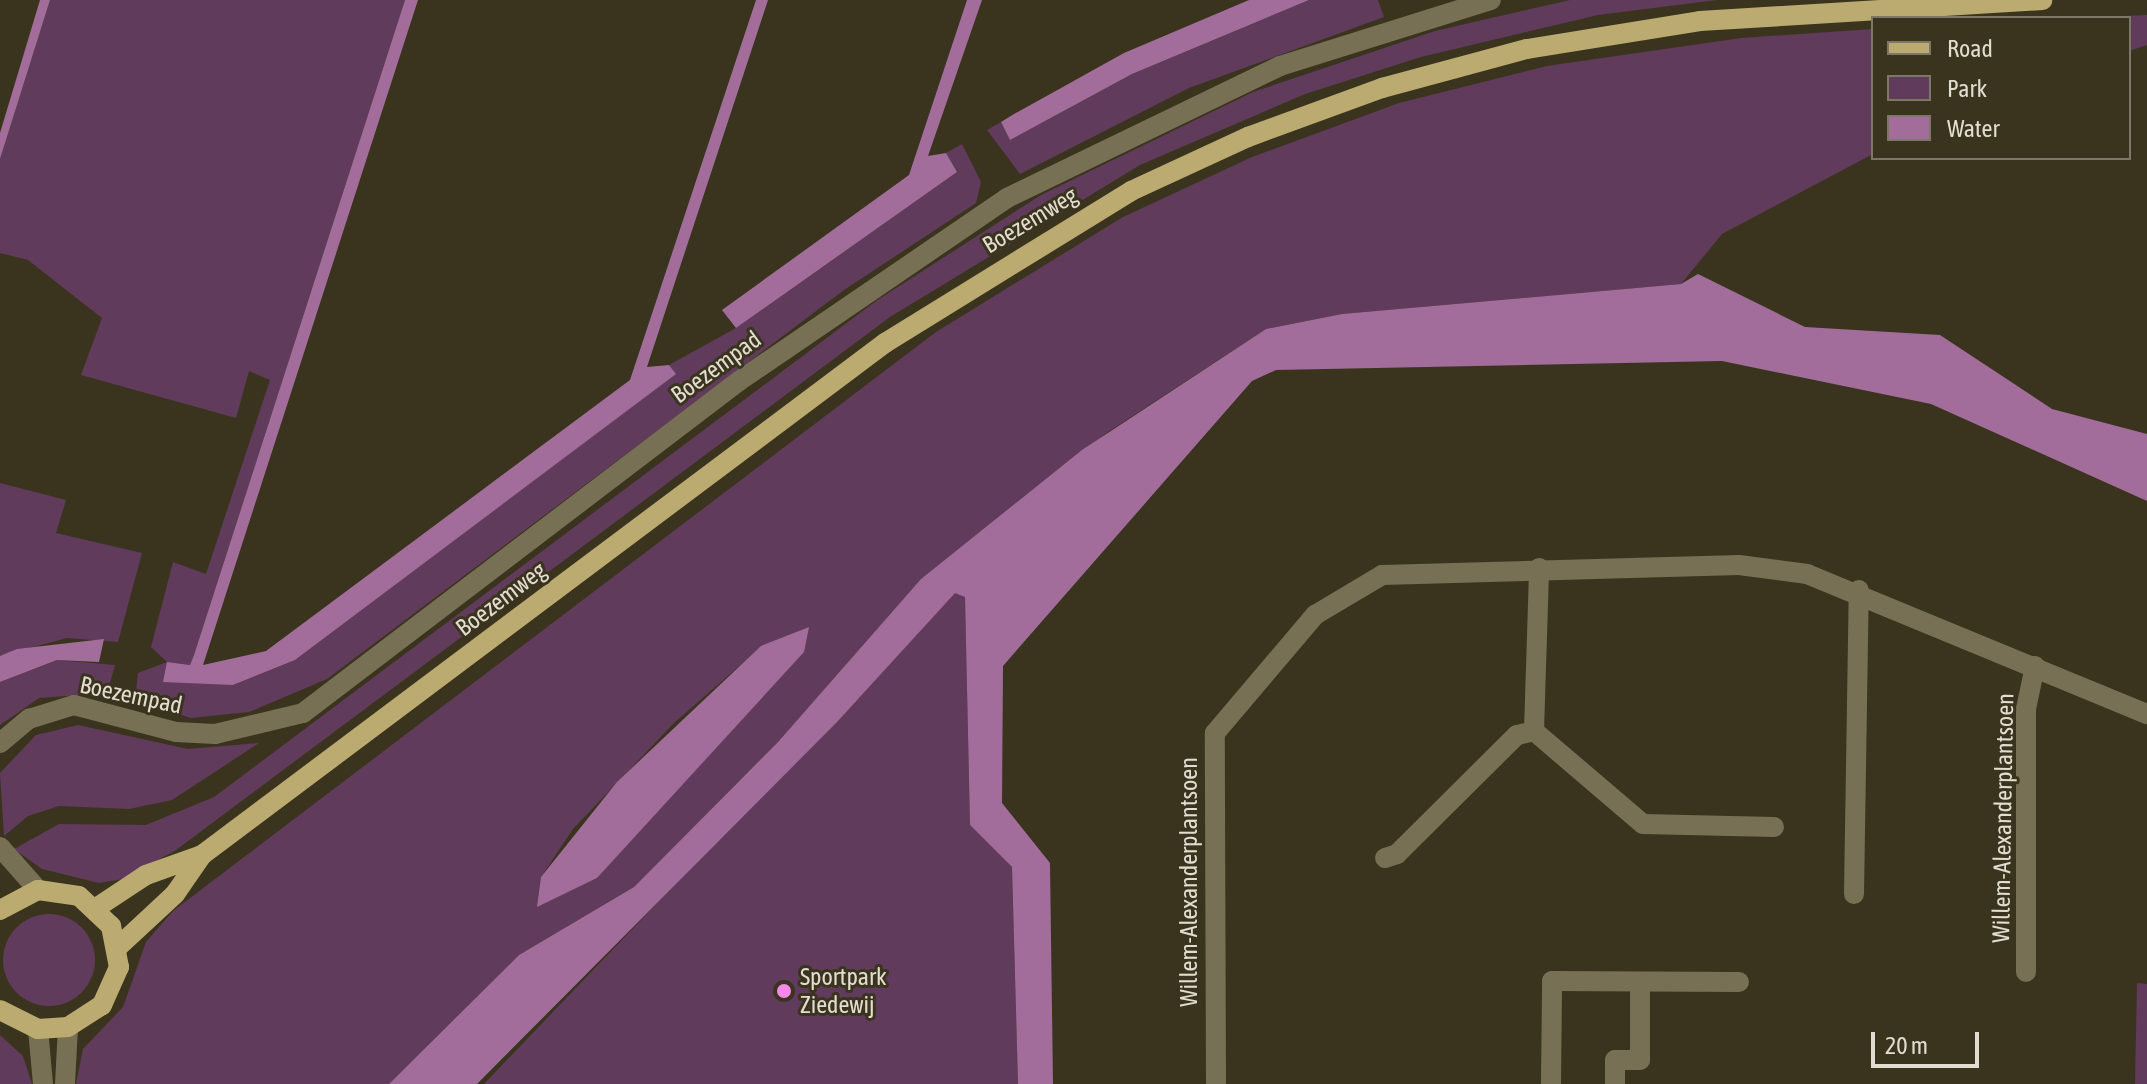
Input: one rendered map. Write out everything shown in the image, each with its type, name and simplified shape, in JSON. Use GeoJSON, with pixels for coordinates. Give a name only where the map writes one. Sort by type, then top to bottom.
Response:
{"type":"FeatureCollection","features":[{"type":"Feature","properties":{"kind":"main road","name":"Boezemweg"},"geometry":{"type":"LineString","coordinates":[[96,908],[146,875],[202,855],[885,343],[1131,191],[1248,137],[1382,88],[1527,49],[1700,21],[2042,0]]}},
{"type":"Feature","properties":{"kind":"main road","name":"Boezemweg"},"geometry":{"type":"LineString","coordinates":[[118,947],[175,894],[202,855]]}},
{"type":"Feature","properties":{"kind":"main road"},"geometry":{"type":"LineString","coordinates":[[0,910],[38,890],[79,896],[96,908],[118,947],[114,987],[102,1005],[68,1027],[38,1029],[0,1010]]}},
{"type":"Feature","properties":{"kind":"street","name":"Boezempad"},"geometry":{"type":"LineString","coordinates":[[0,743],[29,719],[74,705],[176,732],[215,734],[303,713],[739,381],[1007,198],[1280,66],[1491,0]]}},
{"type":"Feature","properties":{"kind":"street","name":"Willem-Alexanderplantsoen"},"geometry":{"type":"LineString","coordinates":[[1216,1084],[1215,733],[1260,673],[1344,593],[1416,569],[1739,565],[1859,590],[2147,714]]}},
{"type":"Feature","properties":{"kind":"street"},"geometry":{"type":"LineString","coordinates":[[1534,731],[1539,568]]}},
{"type":"Feature","properties":{"kind":"street"},"geometry":{"type":"LineString","coordinates":[[1854,894],[1859,590]]}},
{"type":"Feature","properties":{"kind":"street","name":"Willem-Alexanderplantsoen"},"geometry":{"type":"LineString","coordinates":[[2026,972],[2026,709],[2035,666]]}},
{"type":"Feature","properties":{"kind":"street"},"geometry":{"type":"LineString","coordinates":[[1534,731],[1643,824],[1774,827]]}},
{"type":"Feature","properties":{"kind":"street"},"geometry":{"type":"LineString","coordinates":[[1385,858],[1397,854],[1517,735],[1534,731]]}},
{"type":"Feature","properties":{"kind":"street"},"geometry":{"type":"LineString","coordinates":[[0,847],[38,890]]}},
{"type":"Feature","properties":{"kind":"street"},"geometry":{"type":"LineString","coordinates":[[1551,1084],[1552,981],[1739,982]]}},
{"type":"Feature","properties":{"kind":"street"},"geometry":{"type":"LineString","coordinates":[[1615,1084],[1615,1060],[1640,1060],[1640,982]]}},
{"type":"Feature","properties":{"kind":"street"},"geometry":{"type":"LineString","coordinates":[[65,1084],[68,1027]]}},
{"type":"Feature","properties":{"kind":"street"},"geometry":{"type":"LineString","coordinates":[[38,1029],[43,1084]]}},
{"type":"Feature","properties":{"kind":"green space"},"geometry":{"type":"Polygon","coordinates":[[[50,0],[405,0],[194,655],[190,665],[168,662],[233,685],[295,660],[675,374],[669,365],[736,328],[957,172],[946,153],[962,144],[981,182],[976,203],[844,290],[327,679],[249,712],[191,718],[135,701],[138,673],[167,662],[151,647],[173,562],[206,574],[270,380],[249,371],[236,418],[81,375],[102,318],[28,260],[0,253],[0,159],[50,0]]]}},
{"type":"Feature","properties":{"kind":"green space"},"geometry":{"type":"Polygon","coordinates":[[[1309,0],[1378,0],[1384,17],[1189,88],[1020,174],[987,130],[1001,122],[1010,140],[1132,74],[1309,0]]]}},
{"type":"Feature","properties":{"kind":"green space"},"geometry":{"type":"Polygon","coordinates":[[[1570,0],[1717,0],[1598,15],[1421,57],[1305,94],[1140,165],[890,317],[176,850],[123,879],[99,883],[42,869],[14,849],[59,824],[146,825],[214,797],[876,301],[1041,195],[1253,92],[1435,31],[1570,0]]]}},
{"type":"Feature","properties":{"kind":"green space"},"geometry":{"type":"Polygon","coordinates":[[[2147,15],[2147,45],[2131,50],[2131,16],[2125,16],[2147,15]]]}},
{"type":"Feature","properties":{"kind":"green space"},"geometry":{"type":"Polygon","coordinates":[[[1871,29],[1871,155],[1722,234],[1681,284],[1342,314],[1266,329],[1108,432],[921,579],[778,742],[634,887],[519,955],[389,1084],[76,1084],[83,1049],[123,1007],[146,942],[173,911],[936,332],[1123,217],[1252,157],[1399,103],[1547,66],[1741,38],[1871,29]],[[809,627],[761,647],[674,723],[573,829],[541,877],[538,906],[597,878],[809,627]]]}},
{"type":"Feature","properties":{"kind":"green space"},"geometry":{"type":"Polygon","coordinates":[[[0,483],[66,500],[56,533],[142,553],[118,642],[67,638],[0,656],[0,483]]]}},
{"type":"Feature","properties":{"kind":"green space","name":"Sportpark Ziedewij"},"geometry":{"type":"Polygon","coordinates":[[[955,592],[965,597],[970,825],[1012,867],[1018,1084],[484,1084],[955,592]]]}},
{"type":"Feature","properties":{"kind":"green space"},"geometry":{"type":"Polygon","coordinates":[[[57,660],[115,665],[107,693],[39,698],[0,725],[0,682],[57,660]]]}},
{"type":"Feature","properties":{"kind":"green space"},"geometry":{"type":"Polygon","coordinates":[[[78,725],[188,749],[259,743],[172,800],[129,809],[59,806],[28,816],[4,836],[0,773],[36,735],[78,725]]]}},
{"type":"Feature","properties":{"kind":"green space"},"geometry":{"type":"Polygon","coordinates":[[[49,914],[66,918],[81,928],[91,943],[95,960],[91,977],[81,992],[66,1002],[49,1006],[32,1002],[17,992],[7,977],[3,960],[7,943],[17,928],[32,918],[49,914]]]}},
{"type":"Feature","properties":{"kind":"green space"},"geometry":{"type":"Polygon","coordinates":[[[2137,983],[2147,984],[2147,1084],[2135,1084],[2137,983]]]}},
{"type":"Feature","properties":{"kind":"green space"},"geometry":{"type":"Polygon","coordinates":[[[0,1035],[23,1056],[32,1084],[0,1084],[0,1035]]]}},
{"type":"Feature","properties":{"kind":"water"},"geometry":{"type":"Polygon","coordinates":[[[40,0],[50,0],[0,159],[0,133],[40,0]]]}},
{"type":"Feature","properties":{"kind":"water"},"geometry":{"type":"Polygon","coordinates":[[[405,0],[418,0],[203,665],[266,651],[630,380],[756,0],[768,0],[647,367],[669,365],[676,374],[295,660],[233,685],[163,682],[167,662],[190,665],[194,655],[405,0]]]}},
{"type":"Feature","properties":{"kind":"water"},"geometry":{"type":"Polygon","coordinates":[[[967,0],[982,0],[928,156],[946,153],[957,172],[736,328],[722,310],[909,175],[967,0]]]}},
{"type":"Feature","properties":{"kind":"water"},"geometry":{"type":"Polygon","coordinates":[[[1249,0],[1309,0],[1132,74],[1010,140],[1001,122],[1014,114],[1124,53],[1249,0]]]}},
{"type":"Feature","properties":{"kind":"water"},"geometry":{"type":"Polygon","coordinates":[[[1698,274],[1805,327],[1940,335],[2052,409],[2147,434],[2147,501],[1931,404],[1722,361],[1276,370],[1252,381],[1003,666],[1002,803],[1050,863],[1053,1084],[1018,1084],[1012,867],[970,825],[965,597],[955,593],[837,722],[477,1084],[389,1084],[519,955],[634,887],[778,742],[921,579],[1082,450],[1266,329],[1342,314],[1681,284],[1698,274]]]}},
{"type":"Feature","properties":{"kind":"water"},"geometry":{"type":"Polygon","coordinates":[[[809,627],[804,652],[597,878],[537,907],[541,877],[617,782],[761,646],[809,627]]]}},
{"type":"Feature","properties":{"kind":"water"},"geometry":{"type":"Polygon","coordinates":[[[104,639],[99,662],[57,660],[0,682],[0,656],[17,649],[104,639]]]}},
{"type":"Feature","properties":{"kind":"place","name":"Sportpark Ziedewij"},"geometry":{"type":"Point","coordinates":[784,991]}}]}
